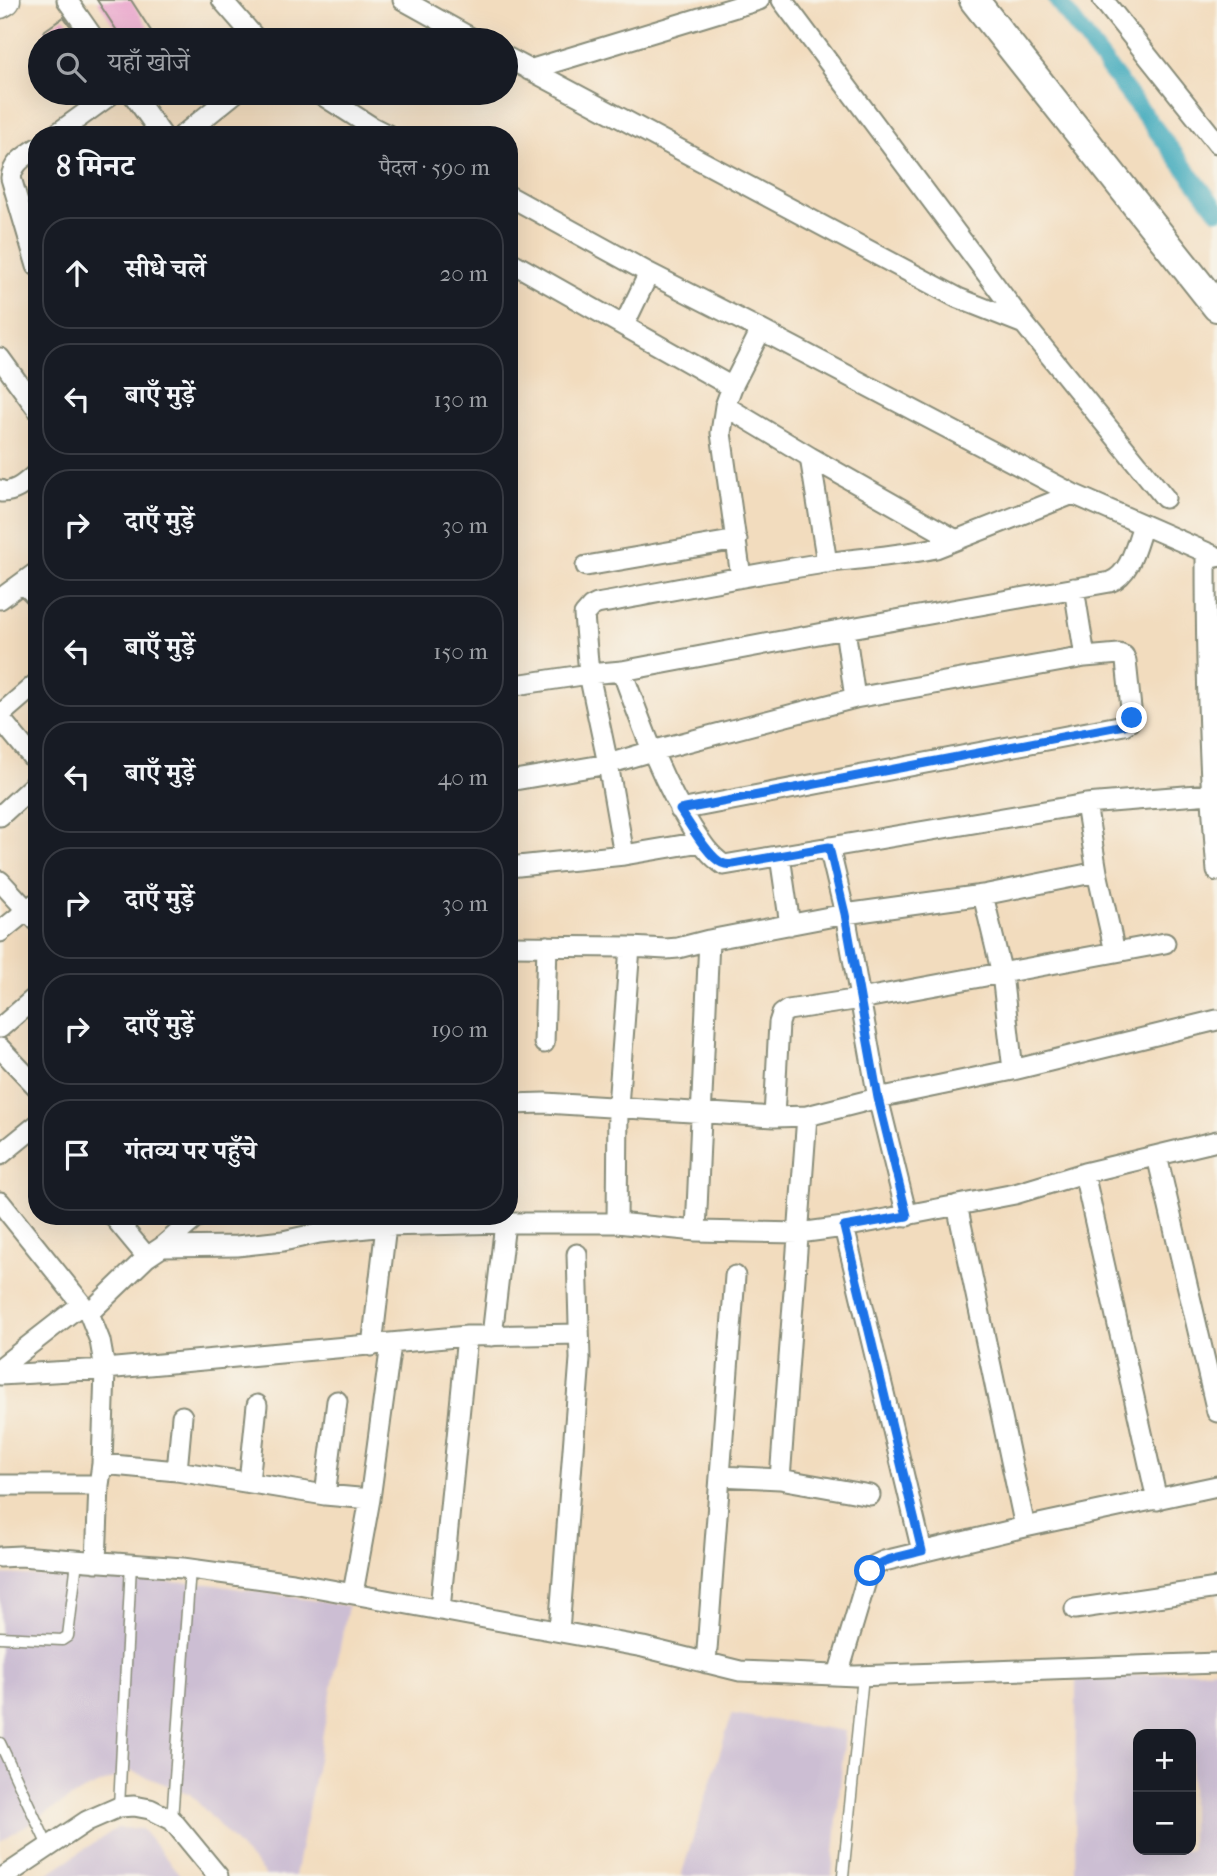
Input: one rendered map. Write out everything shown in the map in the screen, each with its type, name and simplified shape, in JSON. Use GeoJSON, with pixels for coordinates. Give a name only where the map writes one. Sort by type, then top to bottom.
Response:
{"type":"FeatureCollection","features":[{"type":"Feature","properties":{"kind":"main road"},"geometry":{"type":"LineString","coordinates":[[0,3],[5,0]]}},
{"type":"Feature","properties":{"kind":"street"},"geometry":{"type":"LineString","coordinates":[[67,0],[87,28]]}},
{"type":"Feature","properties":{"kind":"street"},"geometry":{"type":"LineString","coordinates":[[222,0],[246,28]]}},
{"type":"Feature","properties":{"kind":"street"},"geometry":{"type":"LineString","coordinates":[[403,0],[453,28]]}},
{"type":"Feature","properties":{"kind":"street"},"geometry":{"type":"LineString","coordinates":[[529,70],[758,0]]}},
{"type":"Feature","properties":{"kind":"street"},"geometry":{"type":"LineString","coordinates":[[782,0],[1025,325],[1165,498]]}},
{"type":"Feature","properties":{"kind":"street"},"geometry":{"type":"LineString","coordinates":[[974,0],[1217,307]]}},
{"type":"Feature","properties":{"kind":"street"},"geometry":{"type":"LineString","coordinates":[[1103,0],[1217,143]]}},
{"type":"Feature","properties":{"kind":"street"},"geometry":{"type":"LineString","coordinates":[[518,64],[958,298],[1025,325]]}},
{"type":"Feature","properties":{"kind":"street"},"geometry":{"type":"LineString","coordinates":[[67,126],[96,105]]}},
{"type":"Feature","properties":{"kind":"street"},"geometry":{"type":"LineString","coordinates":[[141,105],[156,126]]}},
{"type":"Feature","properties":{"kind":"street"},"geometry":{"type":"LineString","coordinates":[[194,126],[220,105]]}},
{"type":"Feature","properties":{"kind":"street"},"geometry":{"type":"LineString","coordinates":[[337,105],[369,126]]}},
{"type":"Feature","properties":{"kind":"street"},"geometry":{"type":"LineString","coordinates":[[28,154],[12,168],[11,178],[28,236]]}},
{"type":"Feature","properties":{"kind":"street"},"geometry":{"type":"LineString","coordinates":[[518,201],[649,273],[1073,494],[1211,555],[1210,794],[1217,872]]}},
{"type":"Feature","properties":{"kind":"street"},"geometry":{"type":"LineString","coordinates":[[518,266],[732,387]]}},
{"type":"Feature","properties":{"kind":"street"},"geometry":{"type":"LineString","coordinates":[[624,325],[649,273]]}},
{"type":"Feature","properties":{"kind":"street"},"geometry":{"type":"LineString","coordinates":[[741,577],[720,433],[732,387],[761,330]]}},
{"type":"Feature","properties":{"kind":"street"},"geometry":{"type":"LineString","coordinates":[[0,358],[28,397]]}},
{"type":"Feature","properties":{"kind":"street"},"geometry":{"type":"LineString","coordinates":[[725,406],[956,540]]}},
{"type":"Feature","properties":{"kind":"street"},"geometry":{"type":"LineString","coordinates":[[810,457],[827,563]]}},
{"type":"Feature","properties":{"kind":"street"},"geometry":{"type":"LineString","coordinates":[[0,490],[9,493],[28,479]]}},
{"type":"Feature","properties":{"kind":"street"},"geometry":{"type":"LineString","coordinates":[[624,855],[589,674],[584,615],[591,607],[741,577],[936,548],[1073,494]]}},
{"type":"Feature","properties":{"kind":"street"},"geometry":{"type":"LineString","coordinates":[[518,685],[622,671],[1119,578],[1125,571],[1143,526]]}},
{"type":"Feature","properties":{"kind":"street"},"geometry":{"type":"LineString","coordinates":[[586,566],[737,540]]}},
{"type":"Feature","properties":{"kind":"street"},"geometry":{"type":"LineString","coordinates":[[0,599],[28,586]]}},
{"type":"Feature","properties":{"kind":"street"},"geometry":{"type":"LineString","coordinates":[[1074,588],[1086,657]]}},
{"type":"Feature","properties":{"kind":"street"},"geometry":{"type":"LineString","coordinates":[[845,629],[855,698]]}},
{"type":"Feature","properties":{"kind":"street"},"geometry":{"type":"LineString","coordinates":[[518,779],[608,764],[855,698],[1086,657],[1119,654],[1124,656],[1126,661],[1132,718],[1124,725],[680,810]]}},
{"type":"Feature","properties":{"kind":"street"},"geometry":{"type":"LineString","coordinates":[[622,671],[652,751],[680,810],[701,842],[716,860],[724,865],[1086,804],[1210,794]]}},
{"type":"Feature","properties":{"kind":"street"},"geometry":{"type":"LineString","coordinates":[[28,691],[0,717],[28,752]]}},
{"type":"Feature","properties":{"kind":"street"},"geometry":{"type":"LineString","coordinates":[[0,816],[28,790]]}},
{"type":"Feature","properties":{"kind":"street"},"geometry":{"type":"LineString","coordinates":[[1086,804],[1097,872],[1115,952]]}},
{"type":"Feature","properties":{"kind":"street"},"geometry":{"type":"LineString","coordinates":[[518,866],[624,855],[701,842]]}},
{"type":"Feature","properties":{"kind":"street"},"geometry":{"type":"LineString","coordinates":[[829,847],[845,914],[878,1098],[907,1216]]}},
{"type":"Feature","properties":{"kind":"street"},"geometry":{"type":"LineString","coordinates":[[780,856],[790,925]]}},
{"type":"Feature","properties":{"kind":"street"},"geometry":{"type":"LineString","coordinates":[[518,946],[678,948],[845,914],[983,895],[1097,872]]}},
{"type":"Feature","properties":{"kind":"street"},"geometry":{"type":"LineString","coordinates":[[0,881],[28,906]]}},
{"type":"Feature","properties":{"kind":"street"},"geometry":{"type":"LineString","coordinates":[[983,895],[1002,974],[1013,1070]]}},
{"type":"Feature","properties":{"kind":"street"},"geometry":{"type":"LineString","coordinates":[[0,932],[28,915]]}},
{"type":"Feature","properties":{"kind":"street"},"geometry":{"type":"LineString","coordinates":[[696,1231],[709,940]]}},
{"type":"Feature","properties":{"kind":"street"},"geometry":{"type":"LineString","coordinates":[[774,1117],[779,1023],[782,1014],[788,1010],[1165,943]]}},
{"type":"Feature","properties":{"kind":"street"},"geometry":{"type":"LineString","coordinates":[[544,1043],[547,946]]}},
{"type":"Feature","properties":{"kind":"street"},"geometry":{"type":"LineString","coordinates":[[617,1223],[618,1106],[629,947]]}},
{"type":"Feature","properties":{"kind":"street"},"geometry":{"type":"LineString","coordinates":[[0,1028],[28,1004]]}},
{"type":"Feature","properties":{"kind":"street"},"geometry":{"type":"LineString","coordinates":[[518,1104],[618,1106],[774,1117],[807,1116],[1013,1070],[1217,1020]]}},
{"type":"Feature","properties":{"kind":"street"},"geometry":{"type":"LineString","coordinates":[[0,1048],[28,1078]]}},
{"type":"Feature","properties":{"kind":"street"},"geometry":{"type":"LineString","coordinates":[[780,1479],[807,1116]]}},
{"type":"Feature","properties":{"kind":"street"},"geometry":{"type":"LineString","coordinates":[[0,1155],[28,1132]]}},
{"type":"Feature","properties":{"kind":"street"},"geometry":{"type":"LineString","coordinates":[[518,1223],[617,1223],[696,1231],[799,1233],[907,1216],[1015,1194],[1084,1173],[1217,1141]]}},
{"type":"Feature","properties":{"kind":"street"},"geometry":{"type":"LineString","coordinates":[[1157,1156],[1217,1412]]}},
{"type":"Feature","properties":{"kind":"street"},"geometry":{"type":"LineString","coordinates":[[1084,1173],[1157,1500]]}},
{"type":"Feature","properties":{"kind":"street"},"geometry":{"type":"LineString","coordinates":[[0,1202],[85,1308],[100,1341],[105,1369],[102,1464],[86,1561]]}},
{"type":"Feature","properties":{"kind":"street"},"geometry":{"type":"LineString","coordinates":[[957,1205],[1025,1527]]}},
{"type":"Feature","properties":{"kind":"street"},"geometry":{"type":"LineString","coordinates":[[123,1225],[154,1252],[283,1241],[321,1225],[426,1225]]}},
{"type":"Feature","properties":{"kind":"street"},"geometry":{"type":"LineString","coordinates":[[0,1368],[85,1308],[187,1225]]}},
{"type":"Feature","properties":{"kind":"street"},"geometry":{"type":"LineString","coordinates":[[492,1336],[505,1225]]}},
{"type":"Feature","properties":{"kind":"street"},"geometry":{"type":"LineString","coordinates":[[353,1594],[370,1499],[386,1226]]}},
{"type":"Feature","properties":{"kind":"street"},"geometry":{"type":"LineString","coordinates":[[844,1227],[922,1551]]}},
{"type":"Feature","properties":{"kind":"street"},"geometry":{"type":"LineString","coordinates":[[559,1631],[580,1359],[577,1254]]}},
{"type":"Feature","properties":{"kind":"street"},"geometry":{"type":"LineString","coordinates":[[706,1663],[735,1276]]}},
{"type":"Feature","properties":{"kind":"street"},"geometry":{"type":"LineString","coordinates":[[0,1375],[105,1369],[467,1336],[579,1334]]}},
{"type":"Feature","properties":{"kind":"street"},"geometry":{"type":"LineString","coordinates":[[440,1609],[467,1336]]}},
{"type":"Feature","properties":{"kind":"street"},"geometry":{"type":"LineString","coordinates":[[325,1495],[337,1401]]}},
{"type":"Feature","properties":{"kind":"street"},"geometry":{"type":"LineString","coordinates":[[249,1482],[257,1405]]}},
{"type":"Feature","properties":{"kind":"street"},"geometry":{"type":"LineString","coordinates":[[177,1471],[182,1416]]}},
{"type":"Feature","properties":{"kind":"street"},"geometry":{"type":"LineString","coordinates":[[102,1464],[177,1471],[325,1495],[370,1499]]}},
{"type":"Feature","properties":{"kind":"street"},"geometry":{"type":"LineString","coordinates":[[720,1476],[780,1479],[870,1495]]}},
{"type":"Feature","properties":{"kind":"street"},"geometry":{"type":"LineString","coordinates":[[0,1485],[99,1485]]}},
{"type":"Feature","properties":{"kind":"street"},"geometry":{"type":"LineString","coordinates":[[838,1675],[870,1571],[884,1561],[1025,1527],[1217,1486]]}},
{"type":"Feature","properties":{"kind":"street"},"geometry":{"type":"LineString","coordinates":[[0,1557],[20,1556],[190,1569],[293,1583],[643,1647],[740,1671],[863,1676],[1217,1663]]}},
{"type":"Feature","properties":{"kind":"street"},"geometry":{"type":"LineString","coordinates":[[1075,1609],[1217,1588]]}},
{"type":"Feature","properties":{"kind":"street"},"geometry":{"type":"LineString","coordinates":[[5,1876],[88,1821],[119,1807],[143,1807],[172,1820],[218,1876]]}},
{"type":"Feature","properties":{"kind":"lane"},"geometry":{"type":"LineString","coordinates":[[0,1637],[62,1640],[68,1636],[86,1561]]}},
{"type":"Feature","properties":{"kind":"lane"},"geometry":{"type":"LineString","coordinates":[[119,1807],[131,1564]]}},
{"type":"Feature","properties":{"kind":"lane"},"geometry":{"type":"LineString","coordinates":[[172,1820],[190,1569]]}},
{"type":"Feature","properties":{"kind":"lane"},"geometry":{"type":"LineString","coordinates":[[843,1876],[863,1676]]}},
{"type":"Feature","properties":{"kind":"lane"},"geometry":{"type":"LineString","coordinates":[[0,1743],[49,1848]]}},
{"type":"Feature","properties":{"kind":"shaded area"},"geometry":{"type":"Polygon","coordinates":[[[0,1574],[209,1584],[348,1606],[295,1876],[266,1876],[190,1794],[131,1771],[81,1792],[0,1841],[0,1574]]]}},
{"type":"Feature","properties":{"kind":"shaded area"},"geometry":{"type":"Polygon","coordinates":[[[1217,1669],[1217,1876],[1075,1876],[1076,1680],[1217,1669]]]}},
{"type":"Feature","properties":{"kind":"shaded area"},"geometry":{"type":"Polygon","coordinates":[[[732,1714],[845,1731],[832,1876],[681,1876],[732,1714]]]}},
{"type":"Feature","properties":{"kind":"shaded area"},"geometry":{"type":"Polygon","coordinates":[[[117,1828],[142,1829],[181,1876],[44,1876],[117,1828]]]}},
{"type":"Feature","properties":{"kind":"building"},"geometry":{"type":"Polygon","coordinates":[[[97,0],[131,0],[149,28],[115,28],[97,0]]]}},
{"type":"Feature","properties":{"kind":"building"},"geometry":{"type":"Polygon","coordinates":[[[64,17],[72,28],[48,28],[64,17]]]}},
{"type":"Feature","properties":{"kind":"waterway"},"geometry":{"type":"LineString","coordinates":[[1057,0],[1217,210]]}},
{"type":"Feature","properties":{"kind":"route"},"geometry":{"type":"LineString","coordinates":[[870,1571],[884,1561],[922,1551],[844,1227],[907,1216],[878,1098],[845,914],[829,847],[724,865],[716,860],[701,842],[680,810],[1124,725],[1132,718]]}}]}
